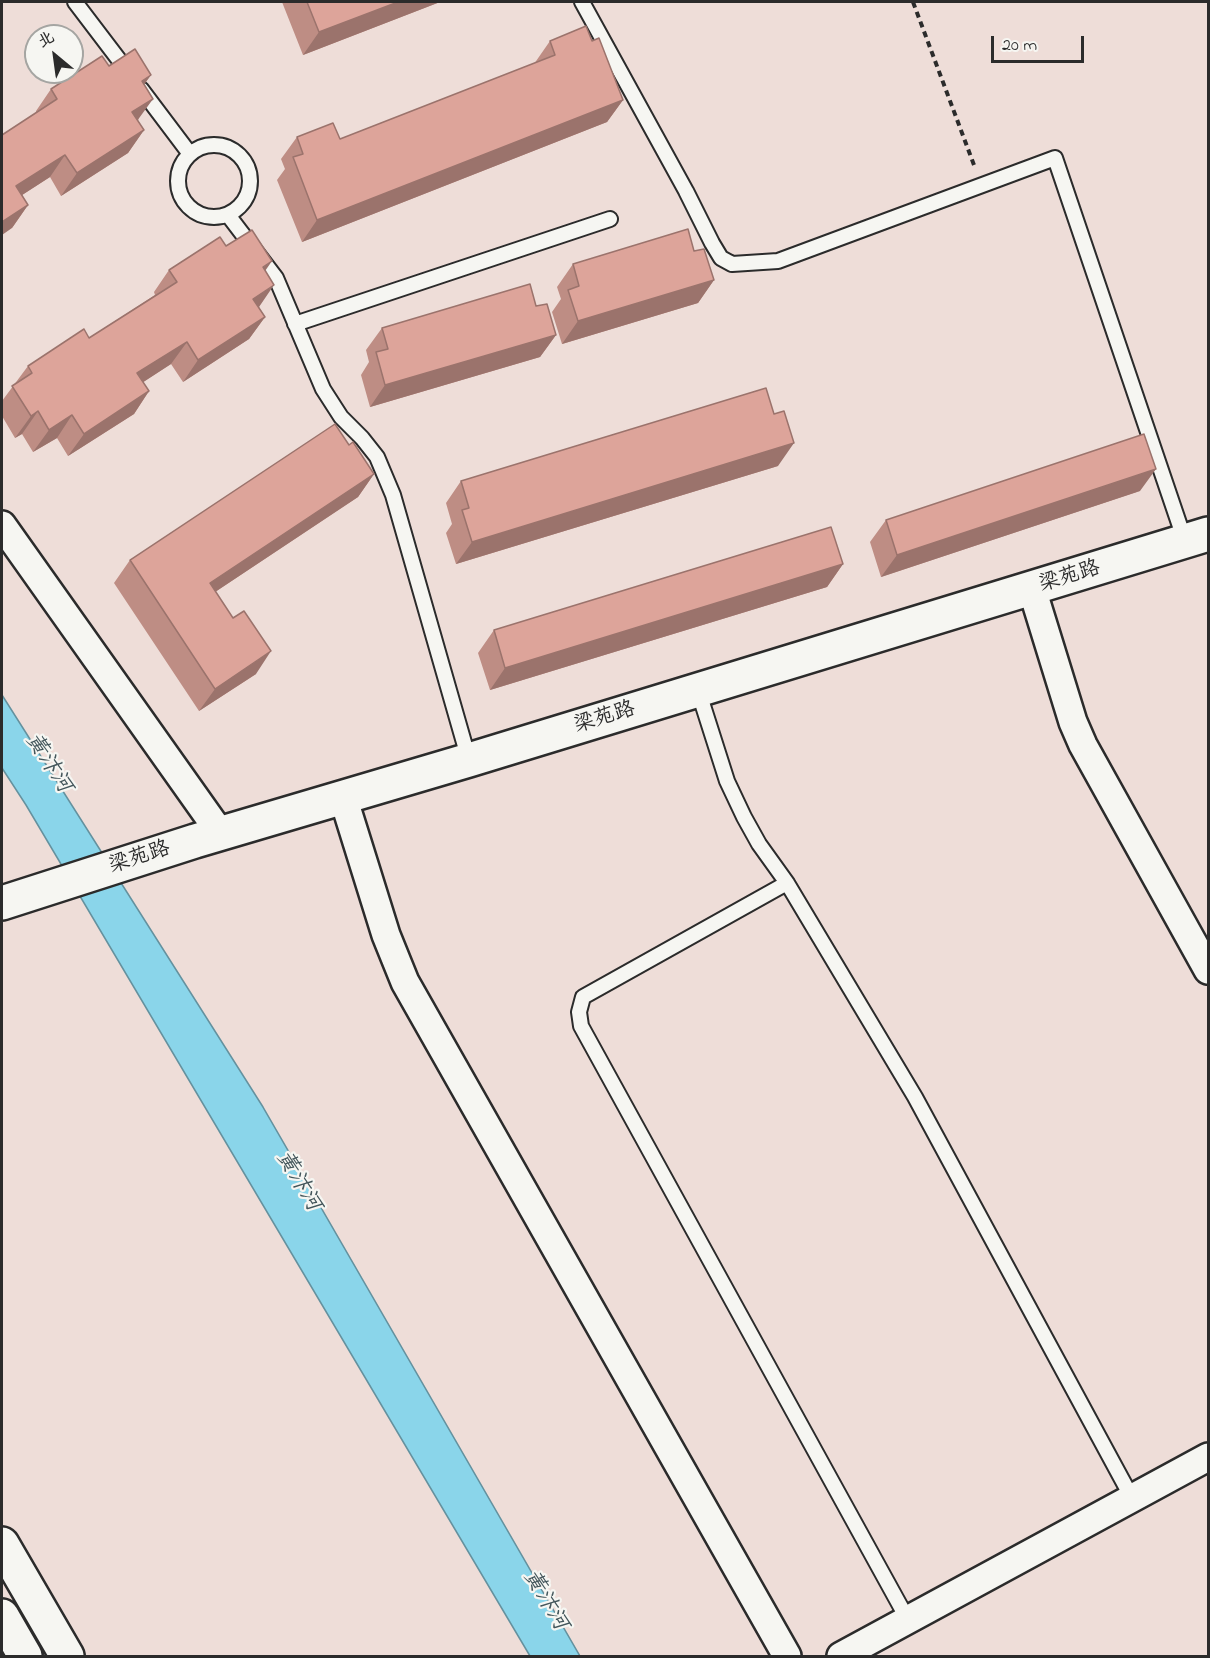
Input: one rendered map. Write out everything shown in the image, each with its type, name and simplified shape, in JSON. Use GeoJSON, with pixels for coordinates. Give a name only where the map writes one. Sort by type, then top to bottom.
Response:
{"type":"FeatureCollection","features":[{"type":"Feature","properties":{"kind":"street"},"geometry":{"type":"LineString","coordinates":[[2,525],[208,838]]}},
{"type":"Feature","properties":{"kind":"street","name":"梁苑路"},"geometry":{"type":"LineString","coordinates":[[5,902],[208,838],[1032,590],[1197,538]]}},
{"type":"Feature","properties":{"kind":"street"},"geometry":{"type":"LineString","coordinates":[[1032,590],[1073,722],[1083,745],[1209,970]]}},
{"type":"Feature","properties":{"kind":"street"},"geometry":{"type":"LineString","coordinates":[[343,797],[386,935],[405,982],[787,1656]]}},
{"type":"Feature","properties":{"kind":"street"},"geometry":{"type":"LineString","coordinates":[[841,1656],[1209,1457]]}},
{"type":"Feature","properties":{"kind":"street"},"geometry":{"type":"LineString","coordinates":[[2,1544],[67,1656]]}},
{"type":"Feature","properties":{"kind":"street"},"geometry":{"type":"LineString","coordinates":[[2,1616],[25,1656]]}},
{"type":"Feature","properties":{"kind":"lane"},"geometry":{"type":"LineString","coordinates":[[75,2],[190,154]]}},
{"type":"Feature","properties":{"kind":"lane"},"geometry":{"type":"LineString","coordinates":[[582,2],[686,191],[712,243],[721,258],[732,264],[778,261],[1055,158],[1197,538]]}},
{"type":"Feature","properties":{"kind":"lane"},"geometry":{"type":"LineString","coordinates":[[214,145],[232,150],[245,162],[250,185],[246,198],[228,215],[215,218],[202,216],[191,210],[182,200],[178,188],[178,175],[182,163],[201,147],[214,145]]}},
{"type":"Feature","properties":{"kind":"lane"},"geometry":{"type":"LineString","coordinates":[[228,215],[276,278],[323,389],[340,417],[362,438],[376,457],[393,495],[469,760]]}},
{"type":"Feature","properties":{"kind":"lane"},"geometry":{"type":"LineString","coordinates":[[295,324],[610,219]]}},
{"type":"Feature","properties":{"kind":"lane"},"geometry":{"type":"LineString","coordinates":[[698,690],[727,781],[759,844],[787,884],[915,1097],[1132,1498]]}},
{"type":"Feature","properties":{"kind":"lane"},"geometry":{"type":"LineString","coordinates":[[787,884],[583,997],[579,1012],[581,1026],[908,1620]]}},
{"type":"Feature","properties":{"kind":"path"},"geometry":{"type":"LineString","coordinates":[[913,2],[981,185]]}},
{"type":"Feature","properties":{"kind":"water","name":"黄汴河"},"geometry":{"type":"Polygon","coordinates":[[[2,695],[263,1107],[580,1656],[530,1656],[2,768],[2,695]]]}},
{"type":"Feature","properties":{"kind":"building"},"geometry":{"type":"Polygon","coordinates":[[[307,2],[398,2],[319,32],[307,2]]]}},
{"type":"Feature","properties":{"kind":"building"},"geometry":{"type":"Polygon","coordinates":[[[586,26],[592,41],[599,38],[623,100],[317,220],[293,157],[303,154],[297,137],[333,123],[340,139],[555,55],[550,41],[586,26]]]}},
{"type":"Feature","properties":{"kind":"building"},"geometry":{"type":"Polygon","coordinates":[[[135,49],[151,75],[142,81],[153,99],[132,112],[144,130],[77,173],[65,155],[16,186],[28,205],[2,222],[2,135],[57,99],[51,89],[59,84],[84,84],[84,68],[102,56],[109,66],[135,49]]]}},
{"type":"Feature","properties":{"kind":"building"},"geometry":{"type":"Polygon","coordinates":[[[688,229],[694,251],[704,249],[714,280],[578,321],[568,290],[579,286],[573,264],[688,229]]]}},
{"type":"Feature","properties":{"kind":"building"},"geometry":{"type":"Polygon","coordinates":[[[252,230],[272,261],[263,267],[274,285],[253,299],[265,317],[198,360],[187,342],[137,373],[149,391],[84,434],[72,415],[49,430],[38,411],[31,416],[12,386],[32,373],[28,366],[84,329],[89,338],[177,282],[169,270],[220,237],[226,246],[252,230]]]}},
{"type":"Feature","properties":{"kind":"building"},"geometry":{"type":"Polygon","coordinates":[[[530,284],[536,306],[547,304],[556,335],[385,385],[376,352],[388,349],[382,328],[530,284]]]}},
{"type":"Feature","properties":{"kind":"building"},"geometry":{"type":"Polygon","coordinates":[[[766,388],[774,414],[784,411],[794,443],[472,542],[462,510],[469,508],[461,481],[766,388]]]}},
{"type":"Feature","properties":{"kind":"building"},"geometry":{"type":"Polygon","coordinates":[[[335,424],[349,445],[353,442],[374,474],[210,583],[233,618],[244,611],[271,651],[215,689],[130,560],[335,424]]]}},
{"type":"Feature","properties":{"kind":"building"},"geometry":{"type":"Polygon","coordinates":[[[1144,434],[1156,469],[897,555],[886,520],[1144,434]]]}},
{"type":"Feature","properties":{"kind":"building"},"geometry":{"type":"Polygon","coordinates":[[[831,527],[843,564],[505,668],[494,630],[831,527]]]}}]}
